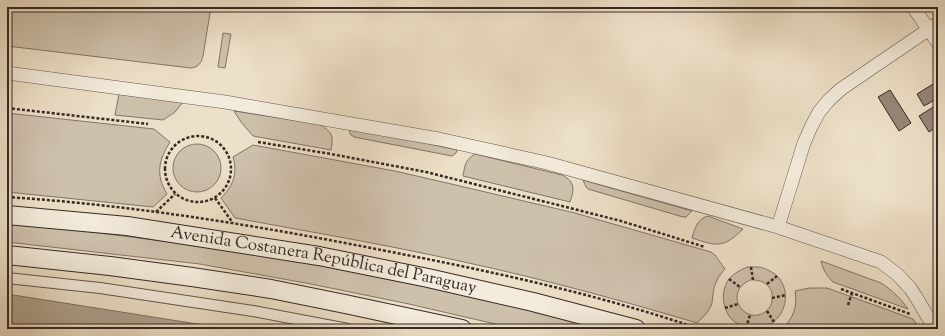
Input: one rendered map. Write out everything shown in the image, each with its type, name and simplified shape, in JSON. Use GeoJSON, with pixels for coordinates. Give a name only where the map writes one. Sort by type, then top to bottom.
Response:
{"type":"FeatureCollection","features":[{"type":"Feature","properties":{"kind":"main road","name":"Avenida Costanera República del Paraguay"},"geometry":{"type":"LineString","coordinates":[[7,215],[126,226],[319,256],[428,278],[533,302],[636,329]]}},
{"type":"Feature","properties":{"kind":"main road"},"geometry":{"type":"LineString","coordinates":[[7,255],[110,266],[263,288],[462,329]]}},
{"type":"Feature","properties":{"kind":"street"},"geometry":{"type":"LineString","coordinates":[[913,7],[934,26],[938,43]]}},
{"type":"Feature","properties":{"kind":"street"},"geometry":{"type":"LineString","coordinates":[[778,227],[804,143],[819,112],[841,89],[934,26]]}},
{"type":"Feature","properties":{"kind":"street"},"geometry":{"type":"LineString","coordinates":[[7,73],[210,99],[439,139],[547,163],[778,227],[881,262],[898,275],[910,288],[935,329]]}},
{"type":"Feature","properties":{"kind":"street"},"geometry":{"type":"LineString","coordinates":[[7,278],[100,288],[253,311],[348,329]]}},
{"type":"Feature","properties":{"kind":"path"},"geometry":{"type":"LineString","coordinates":[[7,108],[148,124]]}},
{"type":"Feature","properties":{"kind":"path"},"geometry":{"type":"LineString","coordinates":[[194,135],[206,136],[216,141],[224,148],[230,159],[231,170],[229,181],[223,191],[215,198],[205,202],[184,200],[175,194],[168,185],[164,165],[168,154],[174,145],[183,139],[194,135]]}},
{"type":"Feature","properties":{"kind":"path"},"geometry":{"type":"LineString","coordinates":[[258,142],[426,172],[621,221],[705,246]]}},
{"type":"Feature","properties":{"kind":"path"},"geometry":{"type":"LineString","coordinates":[[156,212],[175,194]]}},
{"type":"Feature","properties":{"kind":"path"},"geometry":{"type":"LineString","coordinates":[[215,198],[233,223]]}},
{"type":"Feature","properties":{"kind":"path"},"geometry":{"type":"LineString","coordinates":[[751,267],[752,280]]}},
{"type":"Feature","properties":{"kind":"path"},"geometry":{"type":"LineString","coordinates":[[766,284],[777,276]]}},
{"type":"Feature","properties":{"kind":"path"},"geometry":{"type":"LineString","coordinates":[[730,279],[740,287]]}},
{"type":"Feature","properties":{"kind":"path"},"geometry":{"type":"LineString","coordinates":[[840,289],[916,316]]}},
{"type":"Feature","properties":{"kind":"path"},"geometry":{"type":"LineString","coordinates":[[848,305],[852,293]]}},
{"type":"Feature","properties":{"kind":"path"},"geometry":{"type":"LineString","coordinates":[[772,298],[786,295]]}},
{"type":"Feature","properties":{"kind":"path"},"geometry":{"type":"LineString","coordinates":[[725,308],[738,304]]}},
{"type":"Feature","properties":{"kind":"path"},"geometry":{"type":"LineString","coordinates":[[767,310],[774,322]]}},
{"type":"Feature","properties":{"kind":"path"},"geometry":{"type":"LineString","coordinates":[[746,328],[750,315]]}},
{"type":"Feature","properties":{"kind":"shaded area"},"geometry":{"type":"Polygon","coordinates":[[[7,7],[211,7],[203,56],[198,66],[191,68],[7,46],[7,7]]]}},
{"type":"Feature","properties":{"kind":"shaded area"},"geometry":{"type":"Polygon","coordinates":[[[223,33],[231,34],[225,68],[218,67],[223,33]]]}},
{"type":"Feature","properties":{"kind":"shaded area"},"geometry":{"type":"Polygon","coordinates":[[[119,94],[183,102],[175,112],[163,120],[115,115],[119,94]]]}},
{"type":"Feature","properties":{"kind":"shaded area"},"geometry":{"type":"Polygon","coordinates":[[[234,111],[318,124],[331,134],[331,150],[253,136],[234,111]]]}},
{"type":"Feature","properties":{"kind":"shaded area"},"geometry":{"type":"Polygon","coordinates":[[[7,113],[154,129],[170,142],[163,155],[160,167],[161,180],[167,194],[153,207],[7,192],[7,113]]]}},
{"type":"Feature","properties":{"kind":"shaded area"},"geometry":{"type":"Polygon","coordinates":[[[349,129],[457,150],[452,156],[354,137],[350,134],[349,129]]]}},
{"type":"Feature","properties":{"kind":"shaded area"},"geometry":{"type":"Polygon","coordinates":[[[197,144],[206,146],[214,151],[219,159],[221,168],[219,177],[214,185],[206,190],[197,192],[188,190],[180,185],[175,177],[173,168],[175,159],[180,151],[188,146],[197,144]]]}},
{"type":"Feature","properties":{"kind":"shaded area"},"geometry":{"type":"Polygon","coordinates":[[[253,145],[395,171],[575,213],[711,252],[725,269],[716,283],[710,309],[697,323],[523,275],[378,244],[235,218],[221,198],[229,189],[235,174],[233,157],[253,145]]]}},
{"type":"Feature","properties":{"kind":"shaded area"},"geometry":{"type":"Polygon","coordinates":[[[475,154],[562,175],[572,183],[573,190],[570,202],[463,176],[466,163],[469,158],[475,154]]]}},
{"type":"Feature","properties":{"kind":"shaded area"},"geometry":{"type":"Polygon","coordinates":[[[583,180],[692,211],[686,217],[683,217],[588,189],[583,180]]]}},
{"type":"Feature","properties":{"kind":"shaded area"},"geometry":{"type":"Polygon","coordinates":[[[708,216],[743,229],[730,240],[719,244],[707,243],[692,238],[695,227],[701,219],[708,216]]]}},
{"type":"Feature","properties":{"kind":"shaded area"},"geometry":{"type":"Polygon","coordinates":[[[7,224],[76,230],[202,246],[315,264],[529,308],[607,329],[517,329],[409,304],[311,284],[200,264],[7,242],[7,224]]]}},
{"type":"Feature","properties":{"kind":"shaded area"},"geometry":{"type":"Polygon","coordinates":[[[821,261],[881,283],[896,295],[908,309],[833,282],[826,273],[821,261]]]}},
{"type":"Feature","properties":{"kind":"shaded area"},"geometry":{"type":"Polygon","coordinates":[[[747,267],[760,267],[768,270],[778,277],[783,286],[785,296],[784,306],[780,315],[772,323],[762,327],[750,328],[738,324],[729,316],[725,307],[723,298],[726,283],[733,275],[747,267]],[[750,280],[742,286],[738,292],[737,300],[744,311],[750,315],[757,315],[765,312],[771,303],[772,294],[769,287],[763,282],[750,280]]]}},
{"type":"Feature","properties":{"kind":"shaded area"},"geometry":{"type":"Polygon","coordinates":[[[809,288],[827,288],[913,319],[920,329],[782,329],[792,317],[794,312],[796,302],[795,291],[809,288]]]}},
{"type":"Feature","properties":{"kind":"shaded area"},"geometry":{"type":"Polygon","coordinates":[[[7,294],[229,329],[7,329],[7,294]]]}},
{"type":"Feature","properties":{"kind":"building"},"geometry":{"type":"Polygon","coordinates":[[[938,81],[938,98],[924,106],[917,94],[938,81]]]}},
{"type":"Feature","properties":{"kind":"building"},"geometry":{"type":"Polygon","coordinates":[[[890,90],[911,123],[899,131],[878,97],[890,90]]]}},
{"type":"Feature","properties":{"kind":"building"},"geometry":{"type":"Polygon","coordinates":[[[938,104],[938,126],[929,132],[919,116],[938,104]]]}}]}
